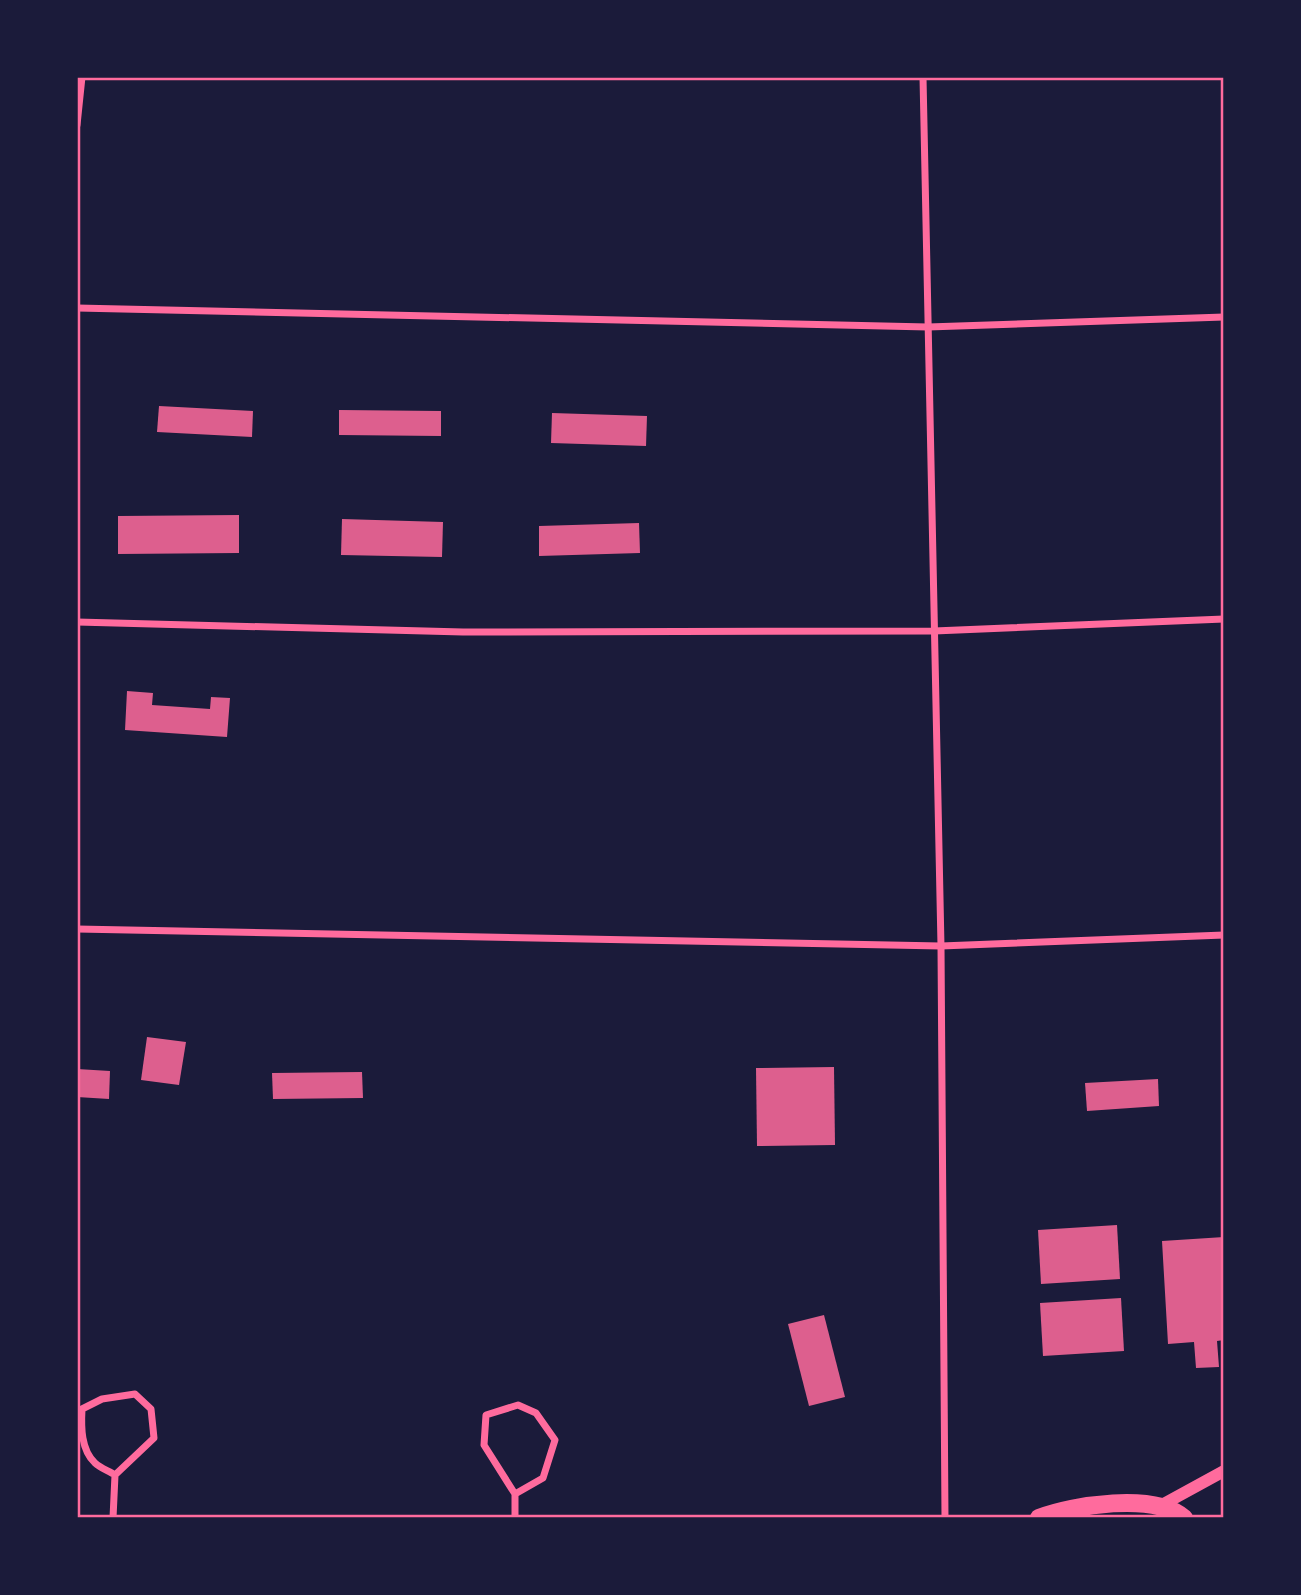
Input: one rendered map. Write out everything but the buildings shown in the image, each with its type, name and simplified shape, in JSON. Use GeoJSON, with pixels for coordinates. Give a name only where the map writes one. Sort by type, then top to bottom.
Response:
{"type":"FeatureCollection","features":[{"type":"Feature","properties":{"kind":"main road"},"geometry":{"type":"LineString","coordinates":[[1039,1518],[1122,1502],[1160,1506],[1184,1518]]}},
{"type":"Feature","properties":{"kind":"street"},"geometry":{"type":"LineString","coordinates":[[77,125],[82,77]]}},
{"type":"Feature","properties":{"kind":"street"},"geometry":{"type":"LineString","coordinates":[[923,77],[941,946],[946,1518]]}},
{"type":"Feature","properties":{"kind":"street"},"geometry":{"type":"LineString","coordinates":[[77,308],[928,327],[1224,317]]}},
{"type":"Feature","properties":{"kind":"street"},"geometry":{"type":"LineString","coordinates":[[77,622],[463,632],[934,631],[1224,619]]}},
{"type":"Feature","properties":{"kind":"street"},"geometry":{"type":"LineString","coordinates":[[77,929],[941,946],[1224,935]]}},
{"type":"Feature","properties":{"kind":"street"},"geometry":{"type":"LineString","coordinates":[[113,1518],[115,1475],[154,1438],[151,1409],[135,1394],[103,1399],[82,1409],[81,1428],[85,1446],[94,1463],[115,1475]]}},
{"type":"Feature","properties":{"kind":"street"},"geometry":{"type":"LineString","coordinates":[[515,1494],[543,1478],[555,1440],[536,1413],[518,1405],[486,1415],[484,1444],[515,1494],[515,1518]]}},
{"type":"Feature","properties":{"kind":"street"},"geometry":{"type":"LineString","coordinates":[[1160,1506],[1224,1471]]}}]}
